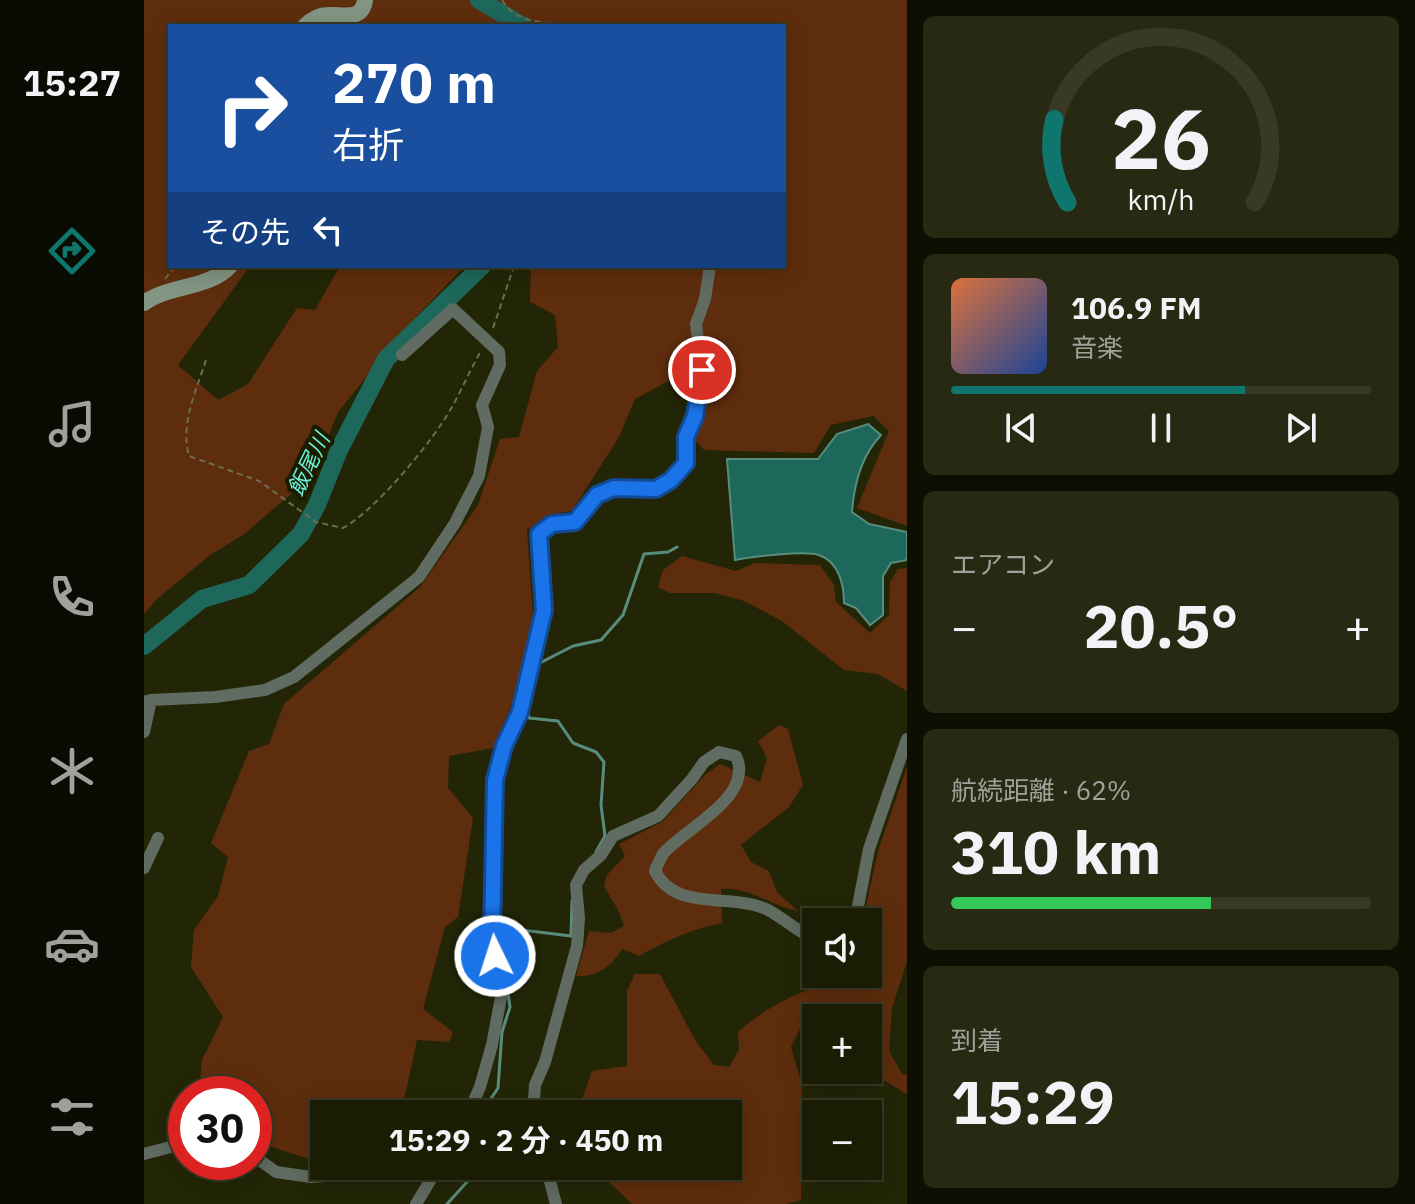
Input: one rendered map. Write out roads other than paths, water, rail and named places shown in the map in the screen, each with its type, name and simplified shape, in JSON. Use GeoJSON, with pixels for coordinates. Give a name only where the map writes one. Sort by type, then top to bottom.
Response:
{"type":"FeatureCollection","features":[{"type":"Feature","properties":{"kind":"main road"},"geometry":{"type":"LineString","coordinates":[[307,24],[314,18],[328,15],[347,17],[358,13],[364,7],[365,0]]}},
{"type":"Feature","properties":{"kind":"main road"},"geometry":{"type":"LineString","coordinates":[[144,303],[228,268]]}},
{"type":"Feature","properties":{"kind":"street"},"geometry":{"type":"LineString","coordinates":[[474,1100],[492,1045],[502,992],[492,938],[495,780],[504,746],[520,712],[544,610],[539,534],[552,524],[575,522],[597,495],[614,488],[656,489],[671,480],[686,463],[686,437],[700,392],[702,370],[696,324],[705,299],[710,268]]}},
{"type":"Feature","properties":{"kind":"street"},"geometry":{"type":"LineString","coordinates":[[144,732],[148,701],[265,690],[294,677],[419,577],[455,523],[479,476],[488,427],[482,405],[500,365],[499,352],[453,309],[402,355]]}},
{"type":"Feature","properties":{"kind":"street"},"geometry":{"type":"LineString","coordinates":[[858,908],[869,849],[907,739]]}},
{"type":"Feature","properties":{"kind":"street"},"geometry":{"type":"LineString","coordinates":[[534,1100],[535,1085],[545,1062],[577,946],[579,918],[576,885],[584,870],[601,855],[613,836],[658,816],[704,762],[719,752],[736,756],[740,766],[739,781],[728,798],[663,855],[655,871],[660,882],[667,889],[690,898],[747,903],[768,910],[802,934]]}},
{"type":"Feature","properties":{"kind":"street"},"geometry":{"type":"LineString","coordinates":[[144,868],[158,838]]}},
{"type":"Feature","properties":{"kind":"street"},"geometry":{"type":"LineString","coordinates":[[144,1154],[168,1148]]}},
{"type":"Feature","properties":{"kind":"street"},"geometry":{"type":"LineString","coordinates":[[272,1169],[310,1177]]}},
{"type":"Feature","properties":{"kind":"street"},"geometry":{"type":"LineString","coordinates":[[416,1204],[430,1180]]}},
{"type":"Feature","properties":{"kind":"street"},"geometry":{"type":"LineString","coordinates":[[550,1180],[556,1204]]}},
{"type":"Feature","properties":{"kind":"water"},"geometry":{"type":"Polygon","coordinates":[[[868,424],[881,435],[868,452],[860,471],[852,512],[869,524],[907,532],[907,560],[891,563],[883,576],[883,615],[870,625],[856,608],[844,603],[836,569],[826,558],[812,554],[790,554],[735,560],[727,459],[818,459],[837,434],[868,424]]]}},
{"type":"Feature","properties":{"kind":"waterway","name":"飯尾川"},"geometry":{"type":"LineString","coordinates":[[479,0],[520,24]]}},
{"type":"Feature","properties":{"kind":"waterway","name":"飯尾川"},"geometry":{"type":"LineString","coordinates":[[144,646],[202,599],[249,585],[301,534],[317,505],[339,450],[386,359],[480,268]]}},
{"type":"Feature","properties":{"kind":"waterway"},"geometry":{"type":"LineString","coordinates":[[536,665],[573,646],[601,640],[623,615],[644,554],[668,552],[677,547]]}},
{"type":"Feature","properties":{"kind":"waterway"},"geometry":{"type":"LineString","coordinates":[[526,708],[529,718],[558,721],[573,743],[596,752],[604,762],[601,805],[605,836],[596,852]]}},
{"type":"Feature","properties":{"kind":"waterway"},"geometry":{"type":"LineString","coordinates":[[490,1100],[498,1088],[502,1032],[510,1007],[502,951],[522,930],[571,936],[572,901]]}},
{"type":"Feature","properties":{"kind":"waterway"},"geometry":{"type":"LineString","coordinates":[[447,1204],[469,1180]]}}]}
